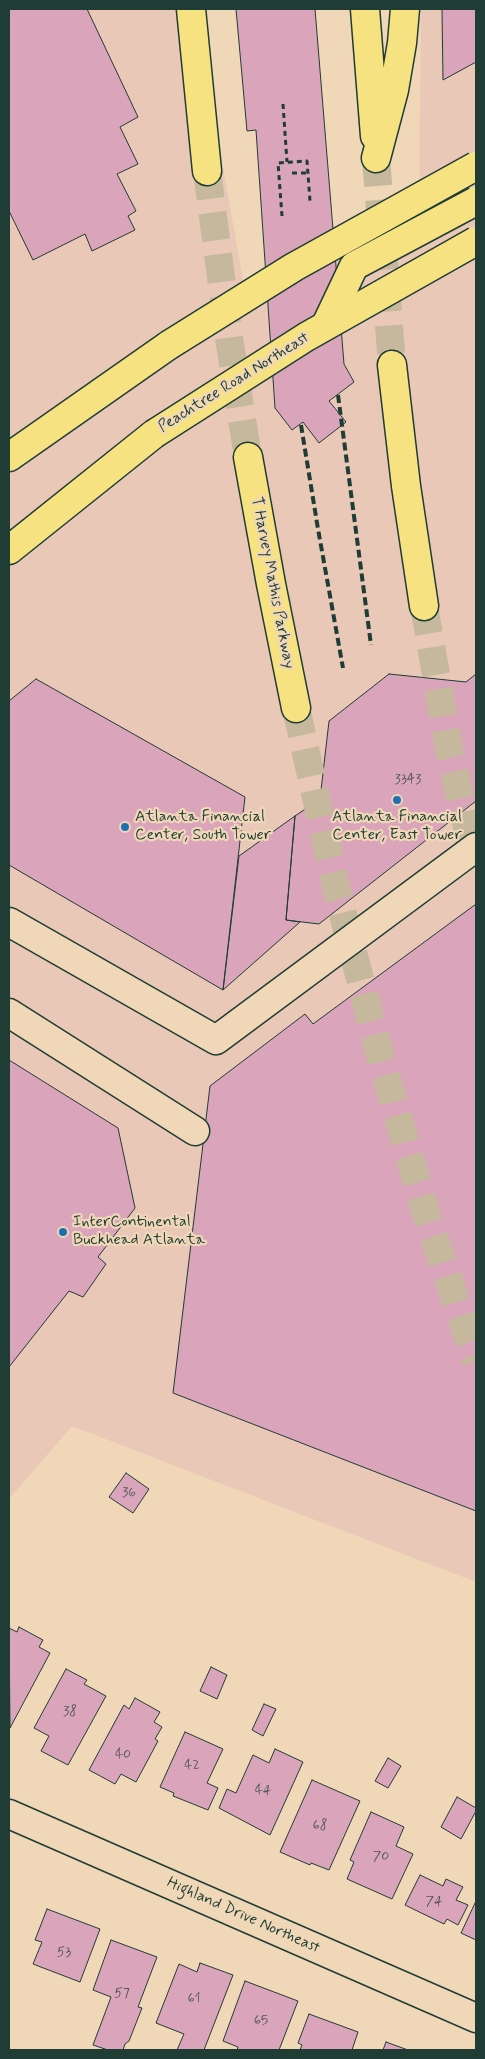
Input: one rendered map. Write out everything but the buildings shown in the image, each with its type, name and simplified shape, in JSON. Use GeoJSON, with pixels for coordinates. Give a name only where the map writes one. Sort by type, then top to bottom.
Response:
{"type":"FeatureCollection","features":[{"type":"Feature","properties":{"kind":"main road"},"geometry":{"type":"LineString","coordinates":[[179,9],[200,102]]}},
{"type":"Feature","properties":{"kind":"main road"},"geometry":{"type":"LineString","coordinates":[[191,9],[207,170]]}},
{"type":"Feature","properties":{"kind":"main road"},"geometry":{"type":"LineString","coordinates":[[365,9],[376,158],[396,80],[402,43],[404,9]]}},
{"type":"Feature","properties":{"kind":"main road"},"geometry":{"type":"LineString","coordinates":[[9,457],[169,345],[294,267],[476,166]]}},
{"type":"Feature","properties":{"kind":"main road"},"geometry":{"type":"LineString","coordinates":[[326,325],[354,266],[476,200]]}},
{"type":"Feature","properties":{"kind":"main road","name":"Peachtree Road Northeast"},"geometry":{"type":"LineString","coordinates":[[9,550],[154,434],[326,325],[476,241]]}},
{"type":"Feature","properties":{"kind":"main road"},"geometry":{"type":"LineString","coordinates":[[392,365],[406,486],[424,606]]}},
{"type":"Feature","properties":{"kind":"main road","name":"T Harvey Mathis Parkway"},"geometry":{"type":"LineString","coordinates":[[248,457],[296,708]]}},
{"type":"Feature","properties":{"kind":"street"},"geometry":{"type":"LineString","coordinates":[[9,922],[216,1040],[476,847]]}},
{"type":"Feature","properties":{"kind":"street"},"geometry":{"type":"LineString","coordinates":[[9,1013],[194,1131]]}},
{"type":"Feature","properties":{"kind":"street","name":"Highland Drive Northeast"},"geometry":{"type":"LineString","coordinates":[[9,1814],[476,2018]]}},
{"type":"Feature","properties":{"kind":"path"},"geometry":{"type":"LineString","coordinates":[[283,104],[287,162]]}},
{"type":"Feature","properties":{"kind":"path"},"geometry":{"type":"LineString","coordinates":[[282,216],[278,163],[307,161],[310,201]]}},
{"type":"Feature","properties":{"kind":"path"},"geometry":{"type":"LineString","coordinates":[[292,173],[308,173]]}},
{"type":"Feature","properties":{"kind":"shaded area"},"geometry":{"type":"Polygon","coordinates":[[[9,9],[195,9],[244,286],[419,205],[421,9],[476,9],[476,1582],[72,1426],[9,1499],[9,9]]]}},
{"type":"Feature","properties":{"kind":"tunnel"},"geometry":{"type":"LineString","coordinates":[[376,158],[392,365]]}},
{"type":"Feature","properties":{"kind":"tunnel"},"geometry":{"type":"LineString","coordinates":[[207,171],[229,338],[248,457]]}},
{"type":"Feature","properties":{"kind":"tunnel"},"geometry":{"type":"LineString","coordinates":[[424,606],[449,749],[476,867]]}},
{"type":"Feature","properties":{"kind":"tunnel"},"geometry":{"type":"LineString","coordinates":[[296,708],[335,883],[378,1048],[425,1210],[476,1361]]}},
{"type":"Feature","properties":{"kind":"railway"},"geometry":{"type":"LineString","coordinates":[[338,395],[371,645]]}},
{"type":"Feature","properties":{"kind":"railway"},"geometry":{"type":"LineString","coordinates":[[301,425],[343,668]]}},
{"type":"Feature","properties":{"kind":"place","name":"Atlanta Financial Center, East Tower"},"geometry":{"type":"Point","coordinates":[397,800]}},
{"type":"Feature","properties":{"kind":"place","name":"Atlanta Financial Center, South Tower"},"geometry":{"type":"Point","coordinates":[125,827]}},
{"type":"Feature","properties":{"kind":"place","name":"InterContinental Buckhead Atlanta"},"geometry":{"type":"Point","coordinates":[63,1232]}}]}
